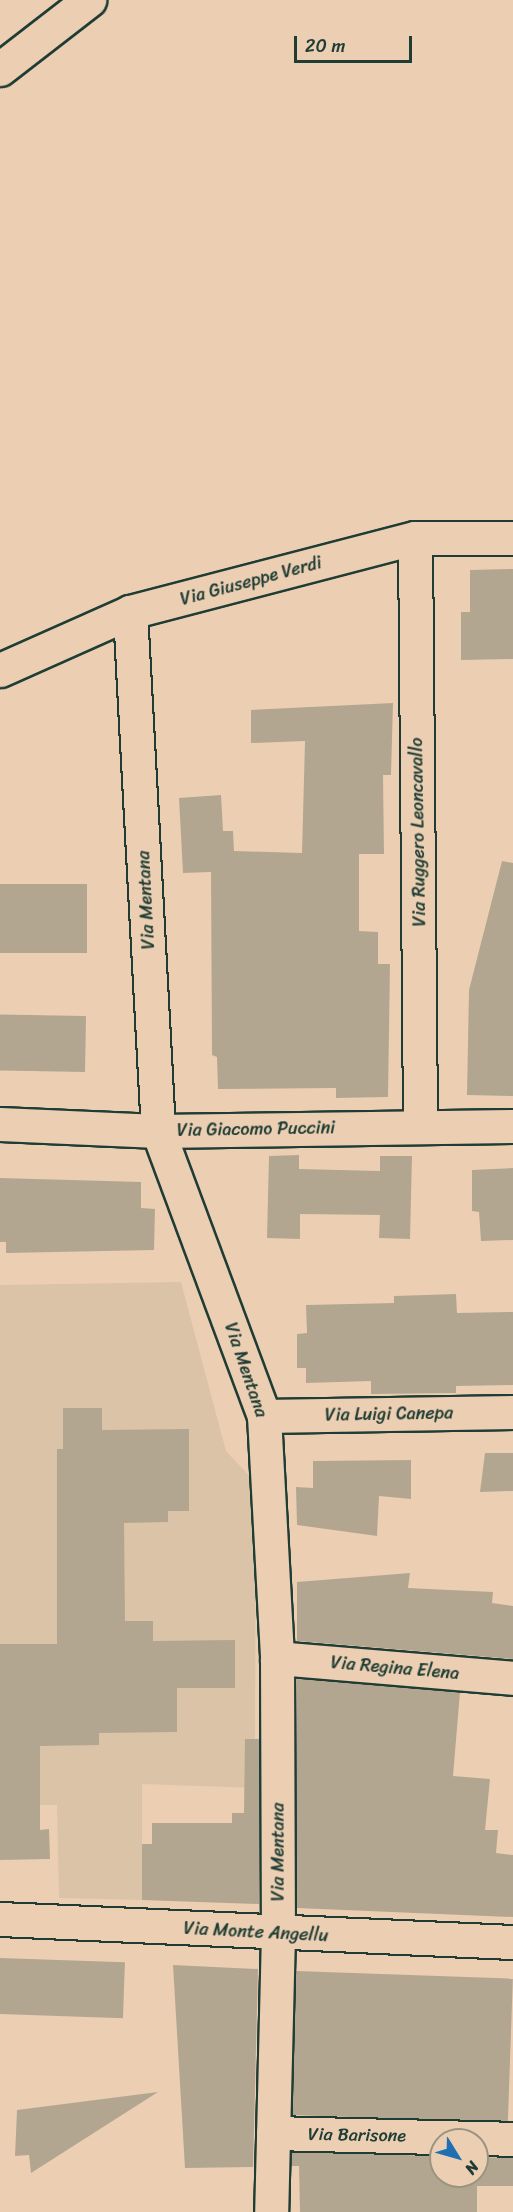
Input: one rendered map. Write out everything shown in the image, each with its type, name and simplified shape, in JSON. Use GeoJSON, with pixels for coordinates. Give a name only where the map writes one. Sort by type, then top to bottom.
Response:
{"type":"FeatureCollection","features":[{"type":"Feature","properties":{"kind":"street"},"geometry":{"type":"LineString","coordinates":[[0,69],[89,0]]}},
{"type":"Feature","properties":{"kind":"street","name":"Via Giuseppe Verdi"},"geometry":{"type":"LineString","coordinates":[[0,670],[130,612],[415,538],[513,538]]}},
{"type":"Feature","properties":{"kind":"street","name":"Via Ruggero Leoncavallo"},"geometry":{"type":"LineString","coordinates":[[415,538],[420,1127]]}},
{"type":"Feature","properties":{"kind":"street","name":"Via Mentana"},"geometry":{"type":"LineString","coordinates":[[130,612],[158,1131],[264,1416],[277,1658],[278,1933],[271,2212]]}},
{"type":"Feature","properties":{"kind":"street","name":"Via Giacomo Puccini"},"geometry":{"type":"LineString","coordinates":[[0,1124],[158,1131],[513,1126]]}},
{"type":"Feature","properties":{"kind":"street","name":"Via Luigi Canepa"},"geometry":{"type":"LineString","coordinates":[[264,1416],[513,1412]]}},
{"type":"Feature","properties":{"kind":"street","name":"Via Regina Elena"},"geometry":{"type":"LineString","coordinates":[[277,1658],[513,1678]]}},
{"type":"Feature","properties":{"kind":"street","name":"Via Monte Angellu"},"geometry":{"type":"LineString","coordinates":[[0,1919],[513,1942]]}},
{"type":"Feature","properties":{"kind":"street","name":"Via Barisone"},"geometry":{"type":"LineString","coordinates":[[273,2133],[513,2139]]}},
{"type":"Feature","properties":{"kind":"shaded area"},"geometry":{"type":"Polygon","coordinates":[[[181,1282],[226,1451],[256,1483],[255,1739],[246,1739],[256,1788],[142,1784],[142,1900],[59,1898],[57,1805],[0,1805],[0,1285],[181,1282]]]}},
{"type":"Feature","properties":{"kind":"building"},"geometry":{"type":"Polygon","coordinates":[[[513,569],[513,659],[461,660],[461,612],[470,612],[470,570],[513,569]]]}},
{"type":"Feature","properties":{"kind":"building"},"geometry":{"type":"Polygon","coordinates":[[[393,703],[391,775],[383,775],[384,854],[359,854],[359,931],[378,932],[378,964],[390,964],[388,1097],[336,1098],[336,1088],[218,1089],[217,1057],[212,1055],[211,872],[183,873],[179,798],[221,795],[223,831],[233,831],[234,851],[302,853],[305,741],[251,743],[251,710],[393,703]]]}},
{"type":"Feature","properties":{"kind":"building"},"geometry":{"type":"Polygon","coordinates":[[[502,861],[513,863],[513,1096],[467,1095],[469,990],[502,861]]]}},
{"type":"Feature","properties":{"kind":"building"},"geometry":{"type":"Polygon","coordinates":[[[0,884],[87,884],[87,953],[0,953],[0,884]]]}},
{"type":"Feature","properties":{"kind":"building"},"geometry":{"type":"Polygon","coordinates":[[[0,1014],[86,1016],[85,1072],[0,1071],[0,1014]]]}},
{"type":"Feature","properties":{"kind":"building"},"geometry":{"type":"Polygon","coordinates":[[[299,1155],[299,1169],[380,1171],[380,1156],[412,1156],[410,1239],[379,1238],[380,1215],[300,1214],[300,1239],[267,1238],[269,1156],[299,1155]]]}},
{"type":"Feature","properties":{"kind":"building"},"geometry":{"type":"Polygon","coordinates":[[[513,1168],[513,1240],[481,1241],[479,1212],[472,1211],[472,1170],[513,1168]]]}},
{"type":"Feature","properties":{"kind":"building"},"geometry":{"type":"Polygon","coordinates":[[[0,1178],[141,1182],[141,1208],[155,1209],[154,1250],[6,1253],[6,1242],[0,1242],[0,1178]]]}},
{"type":"Feature","properties":{"kind":"building"},"geometry":{"type":"Polygon","coordinates":[[[456,1294],[457,1313],[513,1312],[513,1385],[456,1386],[456,1393],[371,1394],[371,1381],[306,1383],[306,1368],[297,1368],[297,1334],[307,1333],[306,1305],[394,1303],[394,1296],[456,1294]]]}},
{"type":"Feature","properties":{"kind":"building"},"geometry":{"type":"Polygon","coordinates":[[[63,1408],[102,1408],[102,1430],[189,1429],[189,1511],[168,1511],[168,1522],[124,1523],[125,1621],[153,1621],[153,1641],[235,1640],[235,1688],[177,1688],[177,1732],[99,1733],[99,1745],[40,1746],[40,1830],[49,1829],[50,1859],[0,1860],[0,1644],[57,1644],[57,1449],[63,1449],[63,1408]]]}},
{"type":"Feature","properties":{"kind":"building"},"geometry":{"type":"Polygon","coordinates":[[[485,1453],[513,1453],[513,1491],[480,1492],[485,1453]]]}},
{"type":"Feature","properties":{"kind":"building"},"geometry":{"type":"Polygon","coordinates":[[[411,1460],[411,1499],[379,1496],[377,1536],[297,1525],[296,1487],[313,1488],[313,1461],[411,1460]]]}},
{"type":"Feature","properties":{"kind":"building"},"geometry":{"type":"Polygon","coordinates":[[[410,1573],[408,1588],[493,1592],[492,1603],[513,1606],[513,1659],[297,1641],[297,1582],[410,1573]]]}},
{"type":"Feature","properties":{"kind":"building"},"geometry":{"type":"Polygon","coordinates":[[[297,1679],[460,1692],[453,1776],[490,1779],[485,1830],[498,1830],[496,1853],[513,1855],[513,1917],[297,1908],[297,1679]]]}},
{"type":"Feature","properties":{"kind":"building"},"geometry":{"type":"Polygon","coordinates":[[[245,1739],[259,1739],[259,1904],[142,1900],[142,1844],[152,1844],[152,1823],[232,1823],[232,1813],[244,1813],[245,1739]]]}},
{"type":"Feature","properties":{"kind":"building"},"geometry":{"type":"Polygon","coordinates":[[[0,1958],[125,1962],[123,2018],[0,2014],[0,1958]]]}},
{"type":"Feature","properties":{"kind":"building"},"geometry":{"type":"Polygon","coordinates":[[[173,1965],[258,1969],[253,2167],[185,2168],[173,1965]]]}},
{"type":"Feature","properties":{"kind":"building"},"geometry":{"type":"Polygon","coordinates":[[[296,1971],[513,1979],[508,2122],[291,2115],[296,1971]]]}},
{"type":"Feature","properties":{"kind":"building"},"geometry":{"type":"Polygon","coordinates":[[[158,2092],[31,2173],[29,2155],[15,2156],[17,2110],[158,2092]]]}},
{"type":"Feature","properties":{"kind":"building"},"geometry":{"type":"Polygon","coordinates":[[[291,2152],[429,2156],[429,2188],[477,2188],[477,2212],[300,2212],[299,2166],[291,2166],[291,2152]]]}},
{"type":"Feature","properties":{"kind":"building"},"geometry":{"type":"Polygon","coordinates":[[[489,2157],[513,2158],[513,2186],[489,2186],[489,2157]]]}}]}
